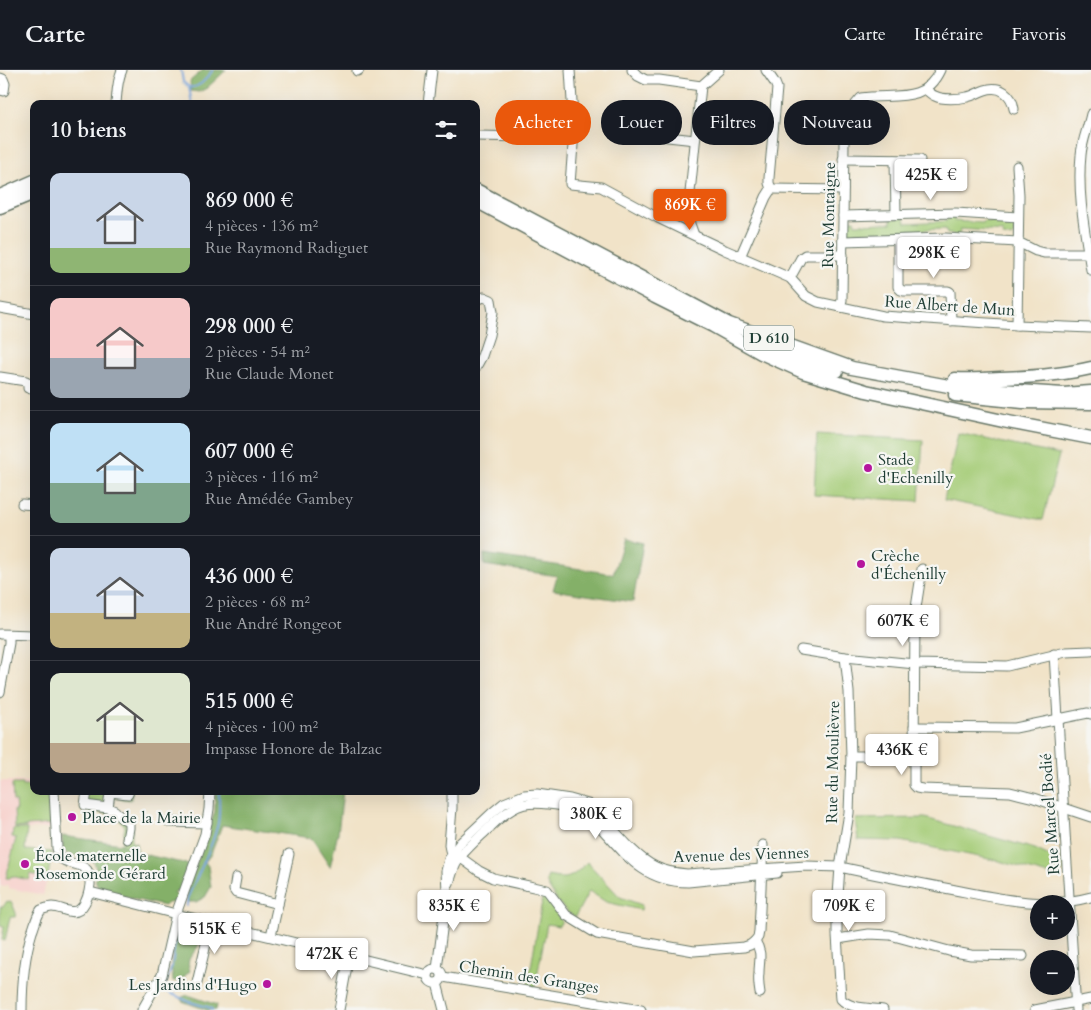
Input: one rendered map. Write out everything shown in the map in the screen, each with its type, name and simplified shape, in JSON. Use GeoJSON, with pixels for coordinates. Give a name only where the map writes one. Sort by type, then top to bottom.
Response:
{"type":"FeatureCollection","features":[{"type":"Feature","properties":{"kind":"highway"},"geometry":{"type":"LineString","coordinates":[[0,195],[28,184]]}},
{"type":"Feature","properties":{"kind":"highway","name":"D 610"},"geometry":{"type":"LineString","coordinates":[[480,192],[729,324],[852,368],[954,387],[1064,394],[1091,392]]}},
{"type":"Feature","properties":{"kind":"highway"},"geometry":{"type":"LineString","coordinates":[[0,209],[30,195]]}},
{"type":"Feature","properties":{"kind":"highway","name":"D 610"},"geometry":{"type":"LineString","coordinates":[[480,203],[713,326],[796,359],[855,376],[940,393],[985,399],[1091,402]]}},
{"type":"Feature","properties":{"kind":"highway"},"geometry":{"type":"LineString","coordinates":[[713,326],[761,353],[802,372],[844,385],[994,419],[1091,438]]}},
{"type":"Feature","properties":{"kind":"highway"},"geometry":{"type":"LineString","coordinates":[[888,375],[968,379],[1020,378],[1070,373],[1091,368]]}},
{"type":"Feature","properties":{"kind":"street"},"geometry":{"type":"LineString","coordinates":[[0,90],[4,91],[5,84],[0,78],[1,70]]}},
{"type":"Feature","properties":{"kind":"street"},"geometry":{"type":"LineString","coordinates":[[116,100],[119,77],[122,70]]}},
{"type":"Feature","properties":{"kind":"street"},"geometry":{"type":"LineString","coordinates":[[428,100],[432,70]]}},
{"type":"Feature","properties":{"kind":"street"},"geometry":{"type":"LineString","coordinates":[[570,70],[572,100]]}},
{"type":"Feature","properties":{"kind":"street"},"geometry":{"type":"LineString","coordinates":[[632,70],[646,80],[701,86]]}},
{"type":"Feature","properties":{"kind":"street"},"geometry":{"type":"LineString","coordinates":[[699,100],[701,86],[719,70]]}},
{"type":"Feature","properties":{"kind":"street"},"geometry":{"type":"LineString","coordinates":[[766,70],[777,88],[768,178],[771,189]]}},
{"type":"Feature","properties":{"kind":"street"},"geometry":{"type":"LineString","coordinates":[[940,70],[934,81],[925,89],[935,96],[947,98],[968,97],[993,88],[1010,96],[1014,109]]}},
{"type":"Feature","properties":{"kind":"street","name":"Rue Montaigne"},"geometry":{"type":"LineString","coordinates":[[840,307],[842,300],[844,142],[855,106],[861,98],[908,96],[925,89]]}},
{"type":"Feature","properties":{"kind":"street"},"geometry":{"type":"LineString","coordinates":[[1091,114],[1081,154],[1080,175],[1086,207],[1088,253],[1091,270]]}},
{"type":"Feature","properties":{"kind":"street"},"geometry":{"type":"LineString","coordinates":[[480,136],[495,136]]}},
{"type":"Feature","properties":{"kind":"street","name":"Rue Albert de Mun"},"geometry":{"type":"LineString","coordinates":[[573,145],[570,184],[601,186],[672,225],[790,278],[806,296],[818,302],[883,316],[1091,328]]}},
{"type":"Feature","properties":{"kind":"street"},"geometry":{"type":"LineString","coordinates":[[694,235],[688,212],[695,145]]}},
{"type":"Feature","properties":{"kind":"street"},"geometry":{"type":"LineString","coordinates":[[844,159],[920,160]]}},
{"type":"Feature","properties":{"kind":"street"},"geometry":{"type":"LineString","coordinates":[[895,160],[896,214]]}},
{"type":"Feature","properties":{"kind":"street"},"geometry":{"type":"LineString","coordinates":[[1017,325],[1018,166]]}},
{"type":"Feature","properties":{"kind":"street"},"geometry":{"type":"LineString","coordinates":[[771,189],[843,190]]}},
{"type":"Feature","properties":{"kind":"street"},"geometry":{"type":"LineString","coordinates":[[740,257],[771,189]]}},
{"type":"Feature","properties":{"kind":"street"},"geometry":{"type":"LineString","coordinates":[[672,225],[684,220],[688,212]]}},
{"type":"Feature","properties":{"kind":"street"},"geometry":{"type":"LineString","coordinates":[[843,216],[956,213],[1018,217]]}},
{"type":"Feature","properties":{"kind":"street"},"geometry":{"type":"LineString","coordinates":[[843,241],[945,238],[1018,242],[1036,251],[1088,253]]}},
{"type":"Feature","properties":{"kind":"street"},"geometry":{"type":"LineString","coordinates":[[898,240],[898,287],[904,292],[950,292],[951,321]]}},
{"type":"Feature","properties":{"kind":"street"},"geometry":{"type":"LineString","coordinates":[[790,278],[801,258],[805,255],[843,255]]}},
{"type":"Feature","properties":{"kind":"street"},"geometry":{"type":"LineString","coordinates":[[480,298],[491,300],[493,312],[489,335],[480,360]]}},
{"type":"Feature","properties":{"kind":"street"},"geometry":{"type":"LineString","coordinates":[[0,308],[30,313]]}},
{"type":"Feature","properties":{"kind":"street"},"geometry":{"type":"LineString","coordinates":[[0,377],[26,381],[30,389]]}},
{"type":"Feature","properties":{"kind":"street"},"geometry":{"type":"LineString","coordinates":[[22,504],[30,505]]}},
{"type":"Feature","properties":{"kind":"street"},"geometry":{"type":"LineString","coordinates":[[922,569],[915,614],[914,785],[922,789],[1010,792],[1091,817]]}},
{"type":"Feature","properties":{"kind":"street"},"geometry":{"type":"LineString","coordinates":[[0,692],[9,643],[5,634],[30,635]]}},
{"type":"Feature","properties":{"kind":"street"},"geometry":{"type":"LineString","coordinates":[[802,650],[845,657],[915,664],[1008,666],[1054,654],[1091,651]]}},
{"type":"Feature","properties":{"kind":"street","name":"Rue Marcel Bodié"},"geometry":{"type":"LineString","coordinates":[[1054,654],[1070,895]]}},
{"type":"Feature","properties":{"kind":"street","name":"Rue du Moulièvre"},"geometry":{"type":"LineString","coordinates":[[845,657],[851,756],[849,814],[840,867],[837,909],[841,999],[846,1004],[883,1010]]}},
{"type":"Feature","properties":{"kind":"street"},"geometry":{"type":"LineString","coordinates":[[914,727],[1014,728],[1088,713],[1091,714]]}},
{"type":"Feature","properties":{"kind":"street"},"geometry":{"type":"LineString","coordinates":[[851,756],[914,756]]}},
{"type":"Feature","properties":{"kind":"street"},"geometry":{"type":"LineString","coordinates":[[22,1010],[24,971],[30,940],[38,915],[41,910],[53,907],[71,911],[79,910],[90,892],[86,870],[60,857],[57,848],[54,795]]}},
{"type":"Feature","properties":{"kind":"street"},"geometry":{"type":"LineString","coordinates":[[87,795],[86,805],[108,808],[129,824],[127,839]]}},
{"type":"Feature","properties":{"kind":"street"},"geometry":{"type":"LineString","coordinates":[[108,808],[110,795]]}},
{"type":"Feature","properties":{"kind":"street"},"geometry":{"type":"LineString","coordinates":[[142,1010],[162,975],[176,914],[205,834],[210,795]]}},
{"type":"Feature","properties":{"kind":"street"},"geometry":{"type":"LineString","coordinates":[[452,795],[450,850],[479,871],[493,878],[546,890],[566,915],[597,934],[694,951],[744,947],[755,942],[759,931],[762,845]]}},
{"type":"Feature","properties":{"kind":"street","name":"Avenue des Viennes"},"geometry":{"type":"LineString","coordinates":[[439,976],[447,891],[457,854],[508,810],[524,804],[542,802],[580,809],[591,816],[632,862],[654,876],[674,882],[688,882],[761,871],[840,867],[1030,902]]}},
{"type":"Feature","properties":{"kind":"street"},"geometry":{"type":"LineString","coordinates":[[169,822],[207,823]]}},
{"type":"Feature","properties":{"kind":"street"},"geometry":{"type":"LineString","coordinates":[[271,936],[289,854]]}},
{"type":"Feature","properties":{"kind":"street"},"geometry":{"type":"LineString","coordinates":[[236,878],[234,890],[236,893],[278,904]]}},
{"type":"Feature","properties":{"kind":"street"},"geometry":{"type":"LineString","coordinates":[[90,892],[428,975],[432,970],[439,976],[444,1010]]}},
{"type":"Feature","properties":{"kind":"street","name":"Avenue des Viennes"},"geometry":{"type":"LineString","coordinates":[[1075,901],[1091,897]]}},
{"type":"Feature","properties":{"kind":"street"},"geometry":{"type":"LineString","coordinates":[[197,983],[211,922]]}},
{"type":"Feature","properties":{"kind":"street"},"geometry":{"type":"LineString","coordinates":[[838,939],[869,934],[890,935],[971,956],[1023,956]]}},
{"type":"Feature","properties":{"kind":"street","name":"Rue Marcel Bodié"},"geometry":{"type":"LineString","coordinates":[[1072,940],[1076,1006]]}},
{"type":"Feature","properties":{"kind":"street"},"geometry":{"type":"LineString","coordinates":[[755,942],[761,956],[758,974],[760,994]]}},
{"type":"Feature","properties":{"kind":"street"},"geometry":{"type":"LineString","coordinates":[[339,1010],[348,955]]}},
{"type":"Feature","properties":{"kind":"street","name":"Chemin des Granges"},"geometry":{"type":"LineString","coordinates":[[439,976],[641,1010]]}},
{"type":"Feature","properties":{"kind":"street"},"geometry":{"type":"LineString","coordinates":[[1035,1010],[1076,1006],[1091,999]]}},
{"type":"Feature","properties":{"kind":"shaded area"},"geometry":{"type":"Polygon","coordinates":[[[0,781],[30,782],[30,795],[49,795],[52,828],[27,829],[25,850],[52,852],[43,895],[8,888],[8,885],[5,885],[5,887],[0,886],[0,781]]]}},
{"type":"Feature","properties":{"kind":"green space"},"geometry":{"type":"Polygon","coordinates":[[[203,70],[226,70],[207,88],[199,92],[191,91],[190,81],[203,70]]]}},
{"type":"Feature","properties":{"kind":"green space"},"geometry":{"type":"Polygon","coordinates":[[[947,216],[954,216],[954,221],[983,223],[984,221],[1013,221],[1014,235],[1011,237],[1003,236],[1003,232],[960,229],[959,235],[947,234],[946,229],[909,230],[908,236],[880,237],[880,232],[855,232],[855,236],[851,237],[848,235],[848,222],[850,220],[855,220],[855,224],[891,223],[891,219],[905,217],[906,223],[947,221],[947,216]]]}},
{"type":"Feature","properties":{"kind":"green space"},"geometry":{"type":"Polygon","coordinates":[[[958,433],[1059,455],[1043,520],[944,500],[958,433]]]}},
{"type":"Feature","properties":{"kind":"green space","name":"Stade d'Echenilly"},"geometry":{"type":"Polygon","coordinates":[[[817,434],[923,440],[919,501],[814,495],[817,434]]]}},
{"type":"Feature","properties":{"kind":"green space"},"geometry":{"type":"Polygon","coordinates":[[[624,539],[643,543],[633,602],[553,590],[557,576],[484,565],[484,554],[613,574],[624,539]]]}},
{"type":"Feature","properties":{"kind":"green space"},"geometry":{"type":"Polygon","coordinates":[[[12,784],[30,786],[30,795],[49,795],[51,824],[15,828],[14,810],[16,810],[15,801],[13,801],[12,784]]]}},
{"type":"Feature","properties":{"kind":"green space"},"geometry":{"type":"Polygon","coordinates":[[[84,795],[132,795],[131,800],[113,798],[112,807],[133,824],[131,842],[124,846],[122,844],[125,826],[112,814],[82,810],[84,795]]]}},
{"type":"Feature","properties":{"kind":"green space"},"geometry":{"type":"Polygon","coordinates":[[[215,795],[343,795],[338,833],[330,867],[311,838],[222,825],[211,854],[205,862],[208,866],[211,887],[205,897],[196,902],[188,902],[186,893],[215,811],[215,795]]]}},
{"type":"Feature","properties":{"kind":"green space"},"geometry":{"type":"Polygon","coordinates":[[[925,818],[1035,849],[1062,862],[1063,872],[1048,875],[999,861],[900,841],[858,840],[855,819],[925,818]]]}},
{"type":"Feature","properties":{"kind":"green space"},"geometry":{"type":"Polygon","coordinates":[[[13,829],[27,829],[25,850],[52,852],[48,876],[42,875],[42,877],[31,874],[29,880],[11,876],[6,878],[16,838],[12,837],[13,829]]]}},
{"type":"Feature","properties":{"kind":"green space"},"geometry":{"type":"Polygon","coordinates":[[[62,836],[122,844],[124,846],[131,842],[136,843],[138,853],[191,865],[181,891],[175,891],[174,894],[179,896],[177,902],[167,903],[164,906],[101,890],[96,882],[93,861],[66,853],[63,849],[62,836]]]}},
{"type":"Feature","properties":{"kind":"green space"},"geometry":{"type":"Polygon","coordinates":[[[587,862],[620,897],[642,905],[641,910],[606,902],[589,891],[575,917],[566,911],[548,886],[546,881],[548,876],[566,878],[578,871],[587,862]]]}},
{"type":"Feature","properties":{"kind":"green space"},"geometry":{"type":"Polygon","coordinates":[[[543,895],[562,921],[559,926],[547,924],[535,987],[528,985],[543,895]]]}},
{"type":"Feature","properties":{"kind":"green space"},"geometry":{"type":"Polygon","coordinates":[[[7,901],[12,903],[16,913],[15,917],[10,917],[5,941],[2,940],[4,927],[0,926],[0,907],[3,907],[7,901]]]}},
{"type":"Feature","properties":{"kind":"green space"},"geometry":{"type":"Polygon","coordinates":[[[187,923],[189,930],[202,936],[197,948],[189,959],[190,971],[180,981],[173,981],[171,963],[178,924],[187,923]]]}},
{"type":"Feature","properties":{"kind":"green space"},"geometry":{"type":"Polygon","coordinates":[[[188,995],[217,1005],[216,1010],[207,1010],[182,1001],[180,998],[188,995]]]}},
{"type":"Feature","properties":{"kind":"waterway"},"geometry":{"type":"LineString","coordinates":[[181,70],[183,82],[189,87],[191,100]]}},
{"type":"Feature","properties":{"kind":"waterway"},"geometry":{"type":"LineString","coordinates":[[189,87],[200,85],[213,70]]}},
{"type":"Feature","properties":{"kind":"waterway"},"geometry":{"type":"LineString","coordinates":[[187,906],[187,899],[209,852],[216,832],[219,815],[219,795]]}},
{"type":"Feature","properties":{"kind":"waterway"},"geometry":{"type":"LineString","coordinates":[[180,923],[172,966],[164,988],[165,991],[212,1010]]}},
{"type":"Feature","properties":{"kind":"place","name":"Stade d'Echenilly"},"geometry":{"type":"Point","coordinates":[868,468]}},
{"type":"Feature","properties":{"kind":"place","name":"Crèche d'Échenilly"},"geometry":{"type":"Point","coordinates":[861,564]}},
{"type":"Feature","properties":{"kind":"place","name":"Place de la Mairie"},"geometry":{"type":"Point","coordinates":[72,817]}},
{"type":"Feature","properties":{"kind":"place","name":"École maternelle Rosemonde Gérard"},"geometry":{"type":"Point","coordinates":[25,864]}},
{"type":"Feature","properties":{"kind":"place","name":"Les Jardins d'Hugo"},"geometry":{"type":"Point","coordinates":[267,984]}}]}
